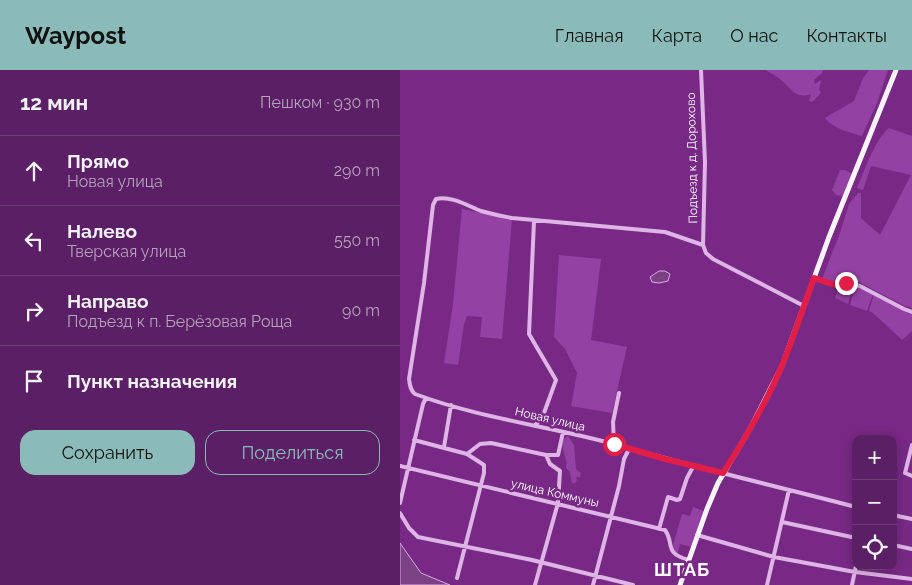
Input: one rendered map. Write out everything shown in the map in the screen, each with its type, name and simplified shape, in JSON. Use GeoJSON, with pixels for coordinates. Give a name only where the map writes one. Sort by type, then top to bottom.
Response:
{"type":"FeatureCollection","features":[{"type":"Feature","properties":{"kind":"main road"},"geometry":{"type":"LineString","coordinates":[[680,585],[697,535],[723,473],[748,433],[790,346],[814,278],[896,70]]}},
{"type":"Feature","properties":{"kind":"street","name":"Подъезд к д. Дорохово"},"geometry":{"type":"LineString","coordinates":[[701,70],[705,162],[703,246]]}},
{"type":"Feature","properties":{"kind":"street","name":"Новая улица"},"geometry":{"type":"LineString","coordinates":[[534,221],[493,214],[447,199],[440,198],[434,202],[409,379],[412,392],[451,405],[614,444],[852,506]]}},
{"type":"Feature","properties":{"kind":"street"},"geometry":{"type":"LineString","coordinates":[[535,426],[544,413],[556,380],[529,334],[534,221],[665,232],[703,246],[706,253],[713,259],[804,306]]}},
{"type":"Feature","properties":{"kind":"street"},"geometry":{"type":"LineString","coordinates":[[814,278],[835,285],[846,283],[860,286],[904,310],[912,312]]}},
{"type":"Feature","properties":{"kind":"street"},"geometry":{"type":"LineString","coordinates":[[614,444],[613,422],[619,393]]}},
{"type":"Feature","properties":{"kind":"street"},"geometry":{"type":"LineString","coordinates":[[400,503],[414,440],[426,398]]}},
{"type":"Feature","properties":{"kind":"street"},"geometry":{"type":"LineString","coordinates":[[444,447],[451,405]]}},
{"type":"Feature","properties":{"kind":"street"},"geometry":{"type":"LineString","coordinates":[[466,454],[480,444],[491,443],[546,455],[558,455],[562,432]]}},
{"type":"Feature","properties":{"kind":"street"},"geometry":{"type":"LineString","coordinates":[[414,440],[466,454],[484,465],[484,474],[457,578]]}},
{"type":"Feature","properties":{"kind":"street"},"geometry":{"type":"LineString","coordinates":[[912,445],[905,473],[912,476]]}},
{"type":"Feature","properties":{"kind":"street"},"geometry":{"type":"LineString","coordinates":[[593,585],[619,486],[624,459],[629,449]]}},
{"type":"Feature","properties":{"kind":"street"},"geometry":{"type":"LineString","coordinates":[[535,585],[558,503],[560,471],[550,464],[546,455]]}},
{"type":"Feature","properties":{"kind":"street","name":"улица Коммуны"},"geometry":{"type":"LineString","coordinates":[[400,466],[659,529]]}},
{"type":"Feature","properties":{"kind":"street"},"geometry":{"type":"LineString","coordinates":[[688,560],[676,555],[670,546],[666,531],[659,529],[668,497],[680,499],[687,478],[694,466]]}},
{"type":"Feature","properties":{"kind":"street"},"geometry":{"type":"LineString","coordinates":[[768,585],[788,490]]}},
{"type":"Feature","properties":{"kind":"street"},"geometry":{"type":"LineString","coordinates":[[400,513],[409,528],[418,537],[465,545],[633,585]]}},
{"type":"Feature","properties":{"kind":"street"},"geometry":{"type":"LineString","coordinates":[[897,516],[912,519]]}},
{"type":"Feature","properties":{"kind":"street"},"geometry":{"type":"LineString","coordinates":[[782,522],[852,537]]}},
{"type":"Feature","properties":{"kind":"street"},"geometry":{"type":"LineString","coordinates":[[697,535],[774,557],[855,572],[912,579]]}},
{"type":"Feature","properties":{"kind":"street"},"geometry":{"type":"LineString","coordinates":[[897,546],[912,549]]}},
{"type":"Feature","properties":{"kind":"street"},"geometry":{"type":"LineString","coordinates":[[852,585],[855,572]]}},
{"type":"Feature","properties":{"kind":"shaded area"},"geometry":{"type":"Polygon","coordinates":[[[766,70],[823,70],[814,80],[815,84],[821,80],[819,90],[821,92],[812,102],[809,101],[811,94],[797,94],[766,70]]]}},
{"type":"Feature","properties":{"kind":"shaded area"},"geometry":{"type":"Polygon","coordinates":[[[869,70],[888,70],[877,103],[862,136],[847,132],[828,122],[825,118],[854,101],[863,78],[869,70]]]}},
{"type":"Feature","properties":{"kind":"shaded area"},"geometry":{"type":"Polygon","coordinates":[[[889,128],[912,136],[912,308],[859,282],[844,281],[838,283],[822,279],[849,204],[858,193],[861,193],[861,218],[880,235],[911,175],[871,166],[863,190],[857,188],[874,148],[889,128]]]}},
{"type":"Feature","properties":{"kind":"shaded area"},"geometry":{"type":"Polygon","coordinates":[[[840,170],[845,170],[852,174],[843,196],[836,195],[832,190],[840,170]]]}},
{"type":"Feature","properties":{"kind":"shaded area"},"geometry":{"type":"Polygon","coordinates":[[[462,209],[512,219],[502,339],[480,337],[482,317],[467,316],[464,324],[458,365],[444,363],[453,304],[462,209]]]}},
{"type":"Feature","properties":{"kind":"shaded area"},"geometry":{"type":"Polygon","coordinates":[[[559,255],[601,259],[591,340],[627,347],[612,413],[571,406],[577,373],[565,349],[554,337],[559,255]]]}},
{"type":"Feature","properties":{"kind":"shaded area"},"geometry":{"type":"Polygon","coordinates":[[[659,271],[665,271],[670,274],[668,281],[652,282],[650,277],[659,271]]]}},
{"type":"Feature","properties":{"kind":"shaded area"},"geometry":{"type":"Polygon","coordinates":[[[855,285],[873,294],[867,311],[850,305],[855,285]]]}},
{"type":"Feature","properties":{"kind":"shaded area"},"geometry":{"type":"Polygon","coordinates":[[[839,286],[853,286],[848,304],[835,298],[839,286]]]}},
{"type":"Feature","properties":{"kind":"shaded area"},"geometry":{"type":"Polygon","coordinates":[[[874,294],[912,312],[912,331],[902,340],[869,311],[874,294]]]}},
{"type":"Feature","properties":{"kind":"shaded area"},"geometry":{"type":"Polygon","coordinates":[[[568,436],[574,445],[576,469],[581,473],[580,477],[576,477],[575,483],[572,483],[570,472],[566,468],[563,448],[564,441],[568,436]]]}},
{"type":"Feature","properties":{"kind":"shaded area"},"geometry":{"type":"Polygon","coordinates":[[[693,507],[704,511],[691,547],[680,544],[677,555],[672,549],[682,514],[690,516],[693,507]]]}},
{"type":"Feature","properties":{"kind":"shaded area"},"geometry":{"type":"Polygon","coordinates":[[[400,543],[421,573],[450,585],[400,585],[400,543]]]}},
{"type":"Feature","properties":{"kind":"district","name":"ШТАБ"},"geometry":{"type":"Point","coordinates":[682,569]}},
{"type":"Feature","properties":{"kind":"route"},"geometry":{"type":"LineString","coordinates":[[614,444],[723,473],[744,439],[777,376],[790,346],[814,278],[835,285],[846,283]]}}]}
